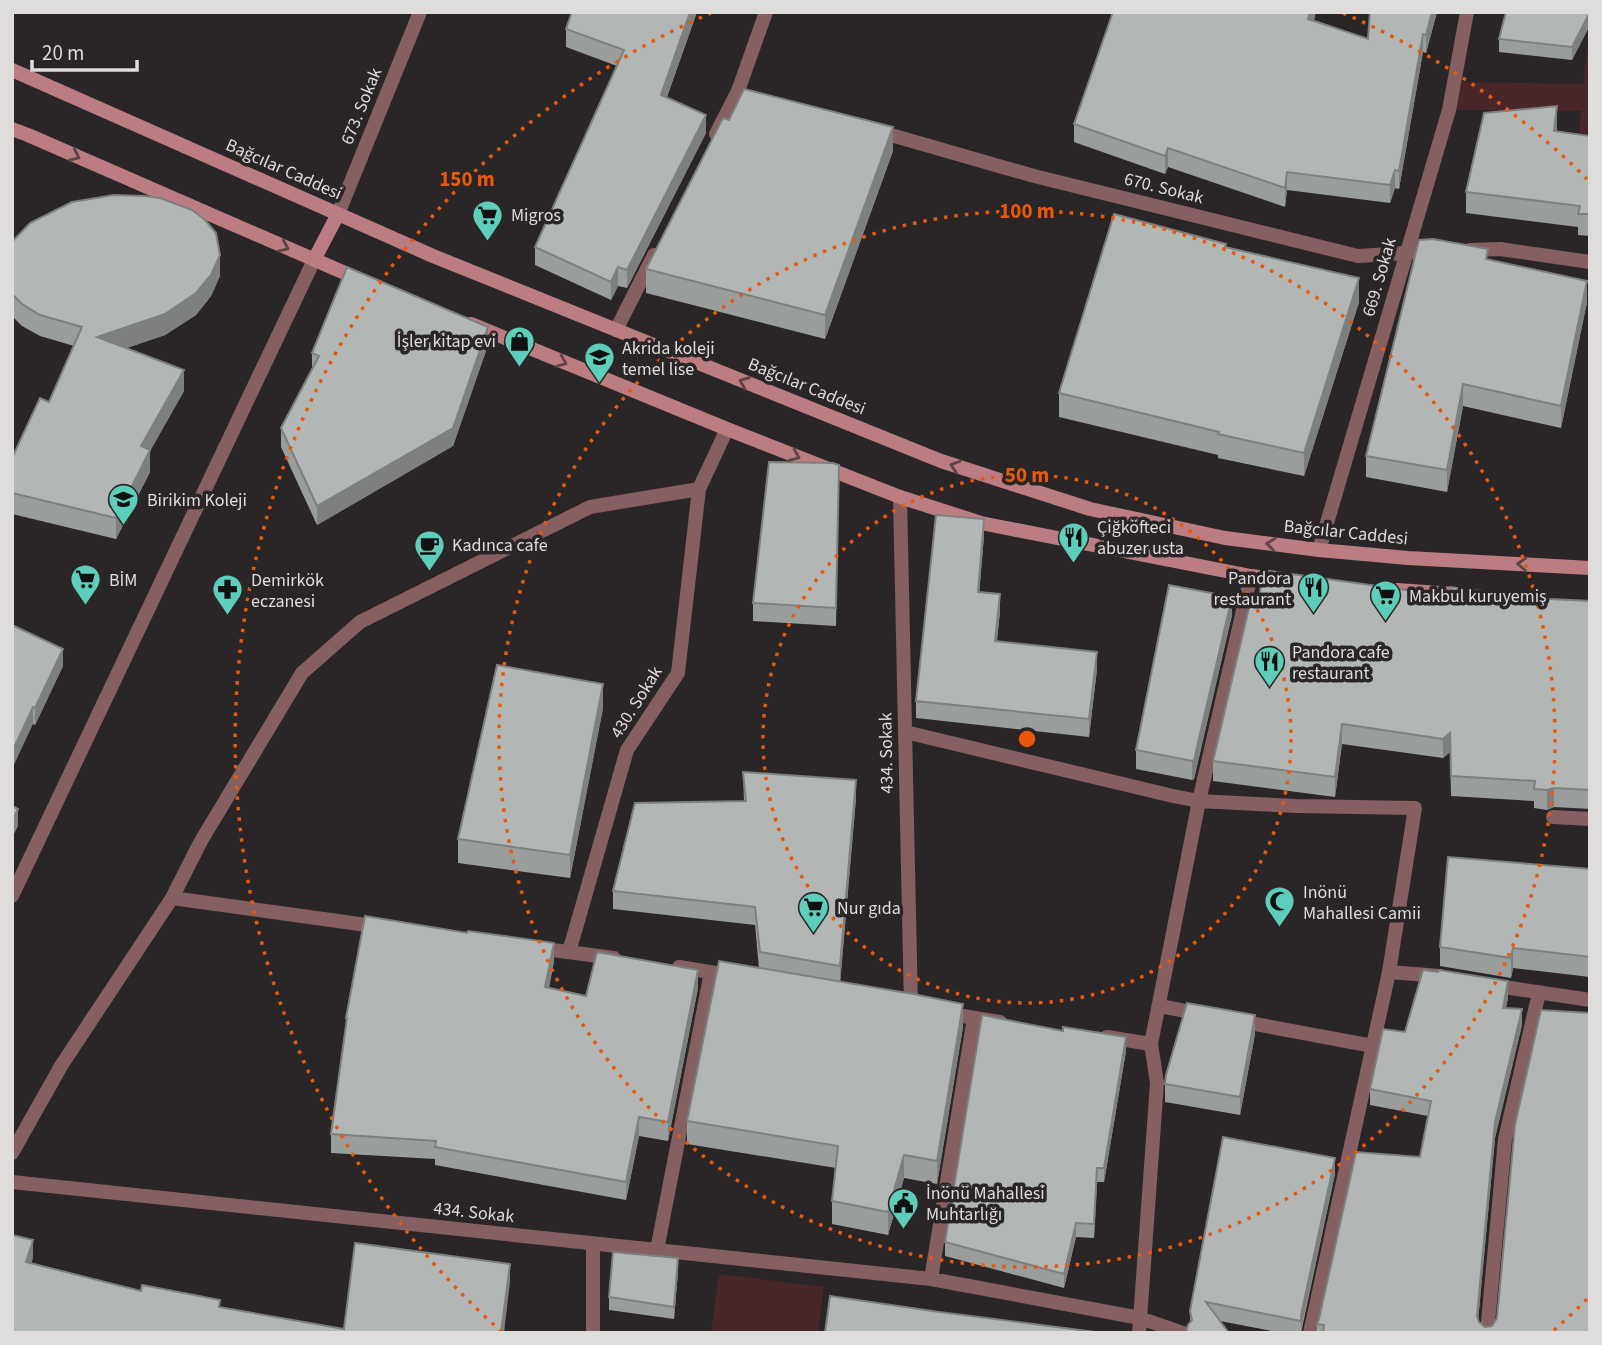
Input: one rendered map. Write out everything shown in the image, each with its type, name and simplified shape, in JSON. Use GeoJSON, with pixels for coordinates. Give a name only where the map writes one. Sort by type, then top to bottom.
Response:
{"type":"FeatureCollection","features":[{"type":"Feature","properties":{"kind":"main road","name":"Bağcılar Caddesi"},"geometry":{"type":"LineString","coordinates":[[12,70],[433,256],[941,461],[1078,505],[1225,538],[1319,550],[1590,568]]}},
{"type":"Feature","properties":{"kind":"main road"},"geometry":{"type":"LineString","coordinates":[[12,129],[379,287]]}},
{"type":"Feature","properties":{"kind":"main road"},"geometry":{"type":"LineString","coordinates":[[314,260],[338,214]]}},
{"type":"Feature","properties":{"kind":"main road"},"geometry":{"type":"LineString","coordinates":[[456,318],[900,497],[981,523],[1251,576],[1289,580]]}},
{"type":"Feature","properties":{"kind":"main road"},"geometry":{"type":"LineString","coordinates":[[1381,589],[1478,596]]}},
{"type":"Feature","properties":{"kind":"street","name":"673. Sokak"},"geometry":{"type":"LineString","coordinates":[[338,214],[420,12]]}},
{"type":"Feature","properties":{"kind":"street"},"geometry":{"type":"LineString","coordinates":[[707,150],[744,92],[766,12]]}},
{"type":"Feature","properties":{"kind":"street","name":"669. Sokak"},"geometry":{"type":"LineString","coordinates":[[1319,550],[1448,110],[1467,12]]}},
{"type":"Feature","properties":{"kind":"street","name":"670. Sokak"},"geometry":{"type":"LineString","coordinates":[[867,128],[1034,176],[1358,256],[1500,249],[1590,262]]}},
{"type":"Feature","properties":{"kind":"street"},"geometry":{"type":"LineString","coordinates":[[616,330],[659,246]]}},
{"type":"Feature","properties":{"kind":"street"},"geometry":{"type":"LineString","coordinates":[[12,896],[314,260]]}},
{"type":"Feature","properties":{"kind":"street","name":"430. Sokak"},"geometry":{"type":"LineString","coordinates":[[569,953],[627,750],[678,673],[699,489],[727,429]]}},
{"type":"Feature","properties":{"kind":"street"},"geometry":{"type":"LineString","coordinates":[[12,1153],[61,1066],[172,898],[201,841],[302,673],[360,622],[590,507],[699,489]]}},
{"type":"Feature","properties":{"kind":"street","name":"434. Sokak"},"geometry":{"type":"LineString","coordinates":[[900,497],[905,732],[917,1008],[974,1018]]}},
{"type":"Feature","properties":{"kind":"street"},"geometry":{"type":"LineString","coordinates":[[1140,1325],[1157,1083],[1151,1044],[1199,801],[1251,576]]}},
{"type":"Feature","properties":{"kind":"street"},"geometry":{"type":"LineString","coordinates":[[905,732],[1199,801],[1415,808],[1389,972],[1310,1333]]}},
{"type":"Feature","properties":{"kind":"street"},"geometry":{"type":"LineString","coordinates":[[1553,817],[1590,819]]}},
{"type":"Feature","properties":{"kind":"street"},"geometry":{"type":"LineString","coordinates":[[172,898],[391,928]]}},
{"type":"Feature","properties":{"kind":"street"},"geometry":{"type":"LineString","coordinates":[[528,947],[633,961]]}},
{"type":"Feature","properties":{"kind":"street"},"geometry":{"type":"LineString","coordinates":[[659,965],[751,979]]}},
{"type":"Feature","properties":{"kind":"street"},"geometry":{"type":"LineString","coordinates":[[657,1250],[711,971]]}},
{"type":"Feature","properties":{"kind":"street"},"geometry":{"type":"LineString","coordinates":[[1389,972],[1452,978]]}},
{"type":"Feature","properties":{"kind":"street"},"geometry":{"type":"LineString","coordinates":[[1476,983],[1590,1000]]}},
{"type":"Feature","properties":{"kind":"street"},"geometry":{"type":"LineString","coordinates":[[1487,1333],[1506,1139],[1539,993]]}},
{"type":"Feature","properties":{"kind":"street"},"geometry":{"type":"LineString","coordinates":[[1159,1006],[1373,1046]]}},
{"type":"Feature","properties":{"kind":"street"},"geometry":{"type":"LineString","coordinates":[[931,1279],[974,1018],[1015,1024]]}},
{"type":"Feature","properties":{"kind":"street"},"geometry":{"type":"LineString","coordinates":[[1097,1036],[1151,1044]]}},
{"type":"Feature","properties":{"kind":"street","name":"434. Sokak"},"geometry":{"type":"LineString","coordinates":[[12,1182],[931,1279],[1183,1333]]}},
{"type":"Feature","properties":{"kind":"street"},"geometry":{"type":"LineString","coordinates":[[593,1244],[593,1333]]}},
{"type":"Feature","properties":{"kind":"shaded area"},"geometry":{"type":"Polygon","coordinates":[[[1590,30],[1590,134],[1579,134],[1581,111],[1449,110],[1454,82],[1583,84],[1590,30]]]}},
{"type":"Feature","properties":{"kind":"shaded area"},"geometry":{"type":"Polygon","coordinates":[[[719,1274],[824,1287],[818,1333],[711,1333],[719,1274]]]}},
{"type":"Feature","properties":{"kind":"building"},"geometry":{"type":"Polygon","coordinates":[[[572,12],[690,12],[661,95],[706,115],[627,270],[618,267],[611,282],[535,247],[624,50],[566,29],[572,12]]]}},
{"type":"Feature","properties":{"kind":"building"},"geometry":{"type":"Polygon","coordinates":[[[1113,12],[1310,12],[1308,19],[1368,39],[1370,12],[1432,12],[1426,35],[1423,34],[1399,171],[1395,170],[1390,185],[1287,172],[1285,188],[1168,148],[1165,156],[1074,124],[1113,12]]]}},
{"type":"Feature","properties":{"kind":"building"},"geometry":{"type":"Polygon","coordinates":[[[1506,12],[1590,12],[1572,47],[1499,39],[1506,12]]]}},
{"type":"Feature","properties":{"kind":"building"},"geometry":{"type":"Polygon","coordinates":[[[744,89],[893,127],[825,315],[646,269],[723,118],[729,120],[744,89]]]}},
{"type":"Feature","properties":{"kind":"building"},"geometry":{"type":"Polygon","coordinates":[[[1557,106],[1554,131],[1590,136],[1590,214],[1578,214],[1580,206],[1466,192],[1484,113],[1557,106]]]}},
{"type":"Feature","properties":{"kind":"building"},"geometry":{"type":"Polygon","coordinates":[[[114,195],[160,198],[192,210],[216,233],[220,255],[211,275],[196,293],[165,314],[97,337],[184,370],[141,446],[150,450],[116,518],[12,493],[12,458],[40,398],[49,402],[82,327],[40,315],[12,294],[12,242],[30,223],[72,202],[114,195]]]}},
{"type":"Feature","properties":{"kind":"building"},"geometry":{"type":"Polygon","coordinates":[[[1114,214],[1226,244],[1225,247],[1359,278],[1304,453],[1059,393],[1114,214]]]}},
{"type":"Feature","properties":{"kind":"building"},"geometry":{"type":"Polygon","coordinates":[[[1433,239],[1488,249],[1486,259],[1587,281],[1561,406],[1463,384],[1447,470],[1366,456],[1419,240],[1433,239]]]}},
{"type":"Feature","properties":{"kind":"building"},"geometry":{"type":"Polygon","coordinates":[[[347,267],[488,327],[453,428],[317,506],[281,428],[319,356],[312,353],[347,267]]]}},
{"type":"Feature","properties":{"kind":"building"},"geometry":{"type":"Polygon","coordinates":[[[769,462],[839,465],[836,608],[753,603],[769,462]]]}},
{"type":"Feature","properties":{"kind":"building"},"geometry":{"type":"Polygon","coordinates":[[[936,515],[984,519],[978,592],[1000,594],[995,641],[1097,652],[1089,719],[916,701],[936,515]]]}},
{"type":"Feature","properties":{"kind":"building"},"geometry":{"type":"Polygon","coordinates":[[[1263,570],[1449,596],[1450,587],[1590,601],[1590,790],[1534,789],[1535,781],[1451,776],[1450,733],[1443,739],[1342,724],[1335,777],[1213,761],[1251,599],[1259,600],[1263,570]]]}},
{"type":"Feature","properties":{"kind":"building"},"geometry":{"type":"Polygon","coordinates":[[[1169,585],[1232,597],[1192,761],[1136,750],[1169,585]]]}},
{"type":"Feature","properties":{"kind":"building"},"geometry":{"type":"Polygon","coordinates":[[[12,625],[63,649],[12,752],[12,625]]]}},
{"type":"Feature","properties":{"kind":"building"},"geometry":{"type":"Polygon","coordinates":[[[497,665],[603,684],[570,855],[458,839],[497,665]]]}},
{"type":"Feature","properties":{"kind":"building"},"geometry":{"type":"Polygon","coordinates":[[[743,772],[856,780],[840,966],[760,952],[755,907],[613,891],[635,803],[746,801],[743,772]]]}},
{"type":"Feature","properties":{"kind":"building"},"geometry":{"type":"Polygon","coordinates":[[[12,806],[18,809],[12,821],[12,806]]]}},
{"type":"Feature","properties":{"kind":"building"},"geometry":{"type":"Polygon","coordinates":[[[1448,857],[1590,869],[1590,957],[1513,948],[1511,958],[1440,947],[1448,857]]]}},
{"type":"Feature","properties":{"kind":"building"},"geometry":{"type":"Polygon","coordinates":[[[365,916],[467,933],[468,931],[554,943],[545,987],[586,996],[597,952],[698,970],[668,1122],[639,1117],[626,1182],[435,1147],[436,1141],[331,1134],[346,1018],[365,916]]]}},
{"type":"Feature","properties":{"kind":"building"},"geometry":{"type":"Polygon","coordinates":[[[719,961],[963,1004],[937,1161],[904,1155],[888,1212],[832,1201],[838,1146],[687,1121],[719,961]]]}},
{"type":"Feature","properties":{"kind":"building"},"geometry":{"type":"Polygon","coordinates":[[[1423,970],[1508,981],[1503,1008],[1522,1009],[1495,1122],[1477,1316],[1485,1327],[1492,1326],[1497,1318],[1515,1125],[1541,1010],[1590,1013],[1590,1333],[1323,1333],[1324,1325],[1317,1324],[1356,1152],[1420,1157],[1431,1101],[1370,1089],[1383,1029],[1405,1032],[1423,970]]]}},
{"type":"Feature","properties":{"kind":"building"},"geometry":{"type":"Polygon","coordinates":[[[1187,1003],[1255,1015],[1240,1097],[1165,1084],[1187,1003]]]}},
{"type":"Feature","properties":{"kind":"building"},"geometry":{"type":"Polygon","coordinates":[[[982,1015],[1063,1031],[1063,1027],[1126,1037],[1104,1168],[1097,1168],[1094,1224],[1076,1223],[1064,1274],[945,1242],[982,1015]]]}},
{"type":"Feature","properties":{"kind":"building"},"geometry":{"type":"Polygon","coordinates":[[[1223,1137],[1335,1158],[1301,1321],[1206,1302],[1229,1333],[1186,1333],[1192,1320],[1190,1311],[1223,1137]]]}},
{"type":"Feature","properties":{"kind":"building"},"geometry":{"type":"Polygon","coordinates":[[[12,1235],[33,1240],[26,1262],[141,1291],[142,1285],[220,1300],[219,1307],[344,1329],[355,1243],[510,1264],[501,1333],[12,1333],[12,1235]]]}},
{"type":"Feature","properties":{"kind":"building"},"geometry":{"type":"Polygon","coordinates":[[[613,1252],[678,1258],[674,1307],[609,1297],[613,1252]]]}},
{"type":"Feature","properties":{"kind":"building"},"geometry":{"type":"Polygon","coordinates":[[[830,1296],[939,1312],[1103,1333],[825,1333],[830,1296]]]}},
{"type":"Feature","properties":{"kind":"place","name":"Migros"},"geometry":{"type":"Point","coordinates":[488,242]}},
{"type":"Feature","properties":{"kind":"place","name":"İşler kitap evi"},"geometry":{"type":"Point","coordinates":[519,368]}},
{"type":"Feature","properties":{"kind":"place","name":"Akrida koleji temel lise"},"geometry":{"type":"Point","coordinates":[599,385]}},
{"type":"Feature","properties":{"kind":"place","name":"Birikim Koleji"},"geometry":{"type":"Point","coordinates":[124,527]}},
{"type":"Feature","properties":{"kind":"place","name":"Çiğköfteci abuzer usta"},"geometry":{"type":"Point","coordinates":[1074,564]}},
{"type":"Feature","properties":{"kind":"place","name":"Kadınca cafe"},"geometry":{"type":"Point","coordinates":[429,572]}},
{"type":"Feature","properties":{"kind":"place","name":"BİM"},"geometry":{"type":"Point","coordinates":[86,607]}},
{"type":"Feature","properties":{"kind":"place","name":"Pandora restaurant"},"geometry":{"type":"Point","coordinates":[1314,615]}},
{"type":"Feature","properties":{"kind":"place","name":"Demirkök eczanesi"},"geometry":{"type":"Point","coordinates":[228,617]}},
{"type":"Feature","properties":{"kind":"place","name":"Makbul kuruyemiş"},"geometry":{"type":"Point","coordinates":[1386,623]}},
{"type":"Feature","properties":{"kind":"place","name":"Pandora cafe restaurant"},"geometry":{"type":"Point","coordinates":[1269,689]}},
{"type":"Feature","properties":{"kind":"place","name":"Inönü Mahallesi Camii"},"geometry":{"type":"Point","coordinates":[1280,929]}},
{"type":"Feature","properties":{"kind":"place","name":"Nur gıda"},"geometry":{"type":"Point","coordinates":[814,935]}},
{"type":"Feature","properties":{"kind":"place","name":"İnönü Mahallesi Muhtarlığı"},"geometry":{"type":"Point","coordinates":[903,1230]}}]}
